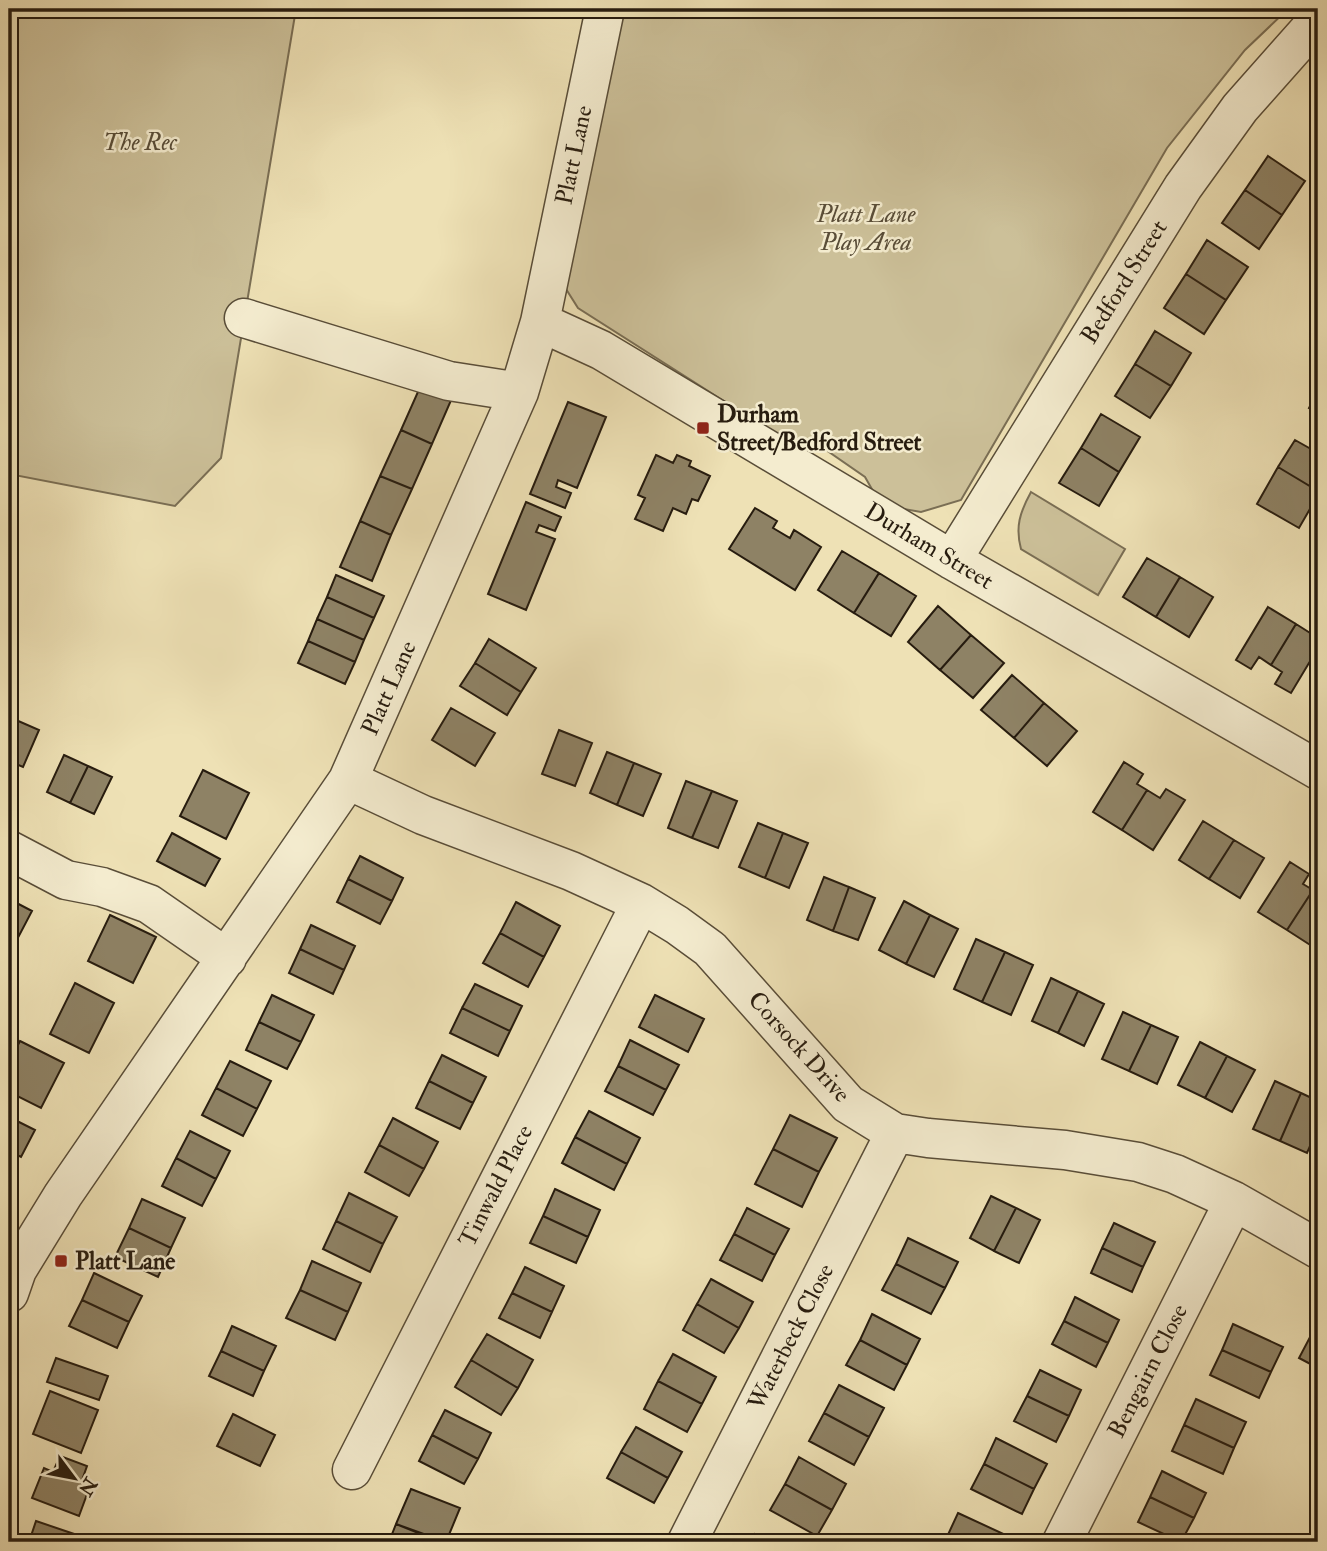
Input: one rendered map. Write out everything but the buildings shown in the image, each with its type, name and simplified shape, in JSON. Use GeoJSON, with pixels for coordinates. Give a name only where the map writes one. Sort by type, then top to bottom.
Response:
{"type":"FeatureCollection","features":[{"type":"Feature","properties":{"kind":"street","name":"Platt Lane"},"geometry":{"type":"LineString","coordinates":[[9,1293],[17,1270],[63,1195],[348,780],[519,392],[540,322],[605,9]]}},
{"type":"Feature","properties":{"kind":"street","name":"Bedford Street"},"geometry":{"type":"LineString","coordinates":[[952,560],[1183,187],[1240,108],[1318,20]]}},
{"type":"Feature","properties":{"kind":"street"},"geometry":{"type":"LineString","coordinates":[[244,318],[449,381],[519,392]]}},
{"type":"Feature","properties":{"kind":"street","name":"Durham Street"},"geometry":{"type":"LineString","coordinates":[[540,322],[601,350],[952,560],[1318,770]]}},
{"type":"Feature","properties":{"kind":"street","name":"Corsock Drive"},"geometry":{"type":"LineString","coordinates":[[348,780],[423,815],[571,871],[641,903],[677,925],[710,949],[848,1104],[895,1133],[928,1139],[1065,1150],[1138,1162],[1175,1174],[1234,1201],[1318,1249]]}},
{"type":"Feature","properties":{"kind":"street"},"geometry":{"type":"LineString","coordinates":[[9,850],[66,880],[103,887],[149,904],[228,958]]}},
{"type":"Feature","properties":{"kind":"street","name":"Tinwald Place"},"geometry":{"type":"LineString","coordinates":[[352,1470],[358,1423],[641,903]]}},
{"type":"Feature","properties":{"kind":"street","name":"Waterbeck Close"},"geometry":{"type":"LineString","coordinates":[[687,1542],[895,1133]]}},
{"type":"Feature","properties":{"kind":"street","name":"Bengairn Close"},"geometry":{"type":"LineString","coordinates":[[1062,1542],[1234,1201]]}},
{"type":"Feature","properties":{"kind":"green space","name":"The Rec"},"geometry":{"type":"Polygon","coordinates":[[[9,9],[296,9],[221,458],[175,506],[9,474],[9,9]]]}},
{"type":"Feature","properties":{"kind":"green space","name":"Platt Lane Play Area"},"geometry":{"type":"Polygon","coordinates":[[[611,9],[1288,9],[1245,50],[1167,148],[961,500],[921,512],[881,505],[865,477],[813,441],[785,440],[578,308],[561,281],[611,9]]]}},
{"type":"Feature","properties":{"kind":"green space"},"geometry":{"type":"Polygon","coordinates":[[[1031,492],[1125,549],[1098,595],[1021,549],[1018,534],[1020,520],[1031,492]]]}},
{"type":"Feature","properties":{"kind":"place","name":"Durham Street/Bedford Street"},"geometry":{"type":"Point","coordinates":[703,428]}},
{"type":"Feature","properties":{"kind":"place","name":"Platt Lane"},"geometry":{"type":"Point","coordinates":[61,1261]}}]}
